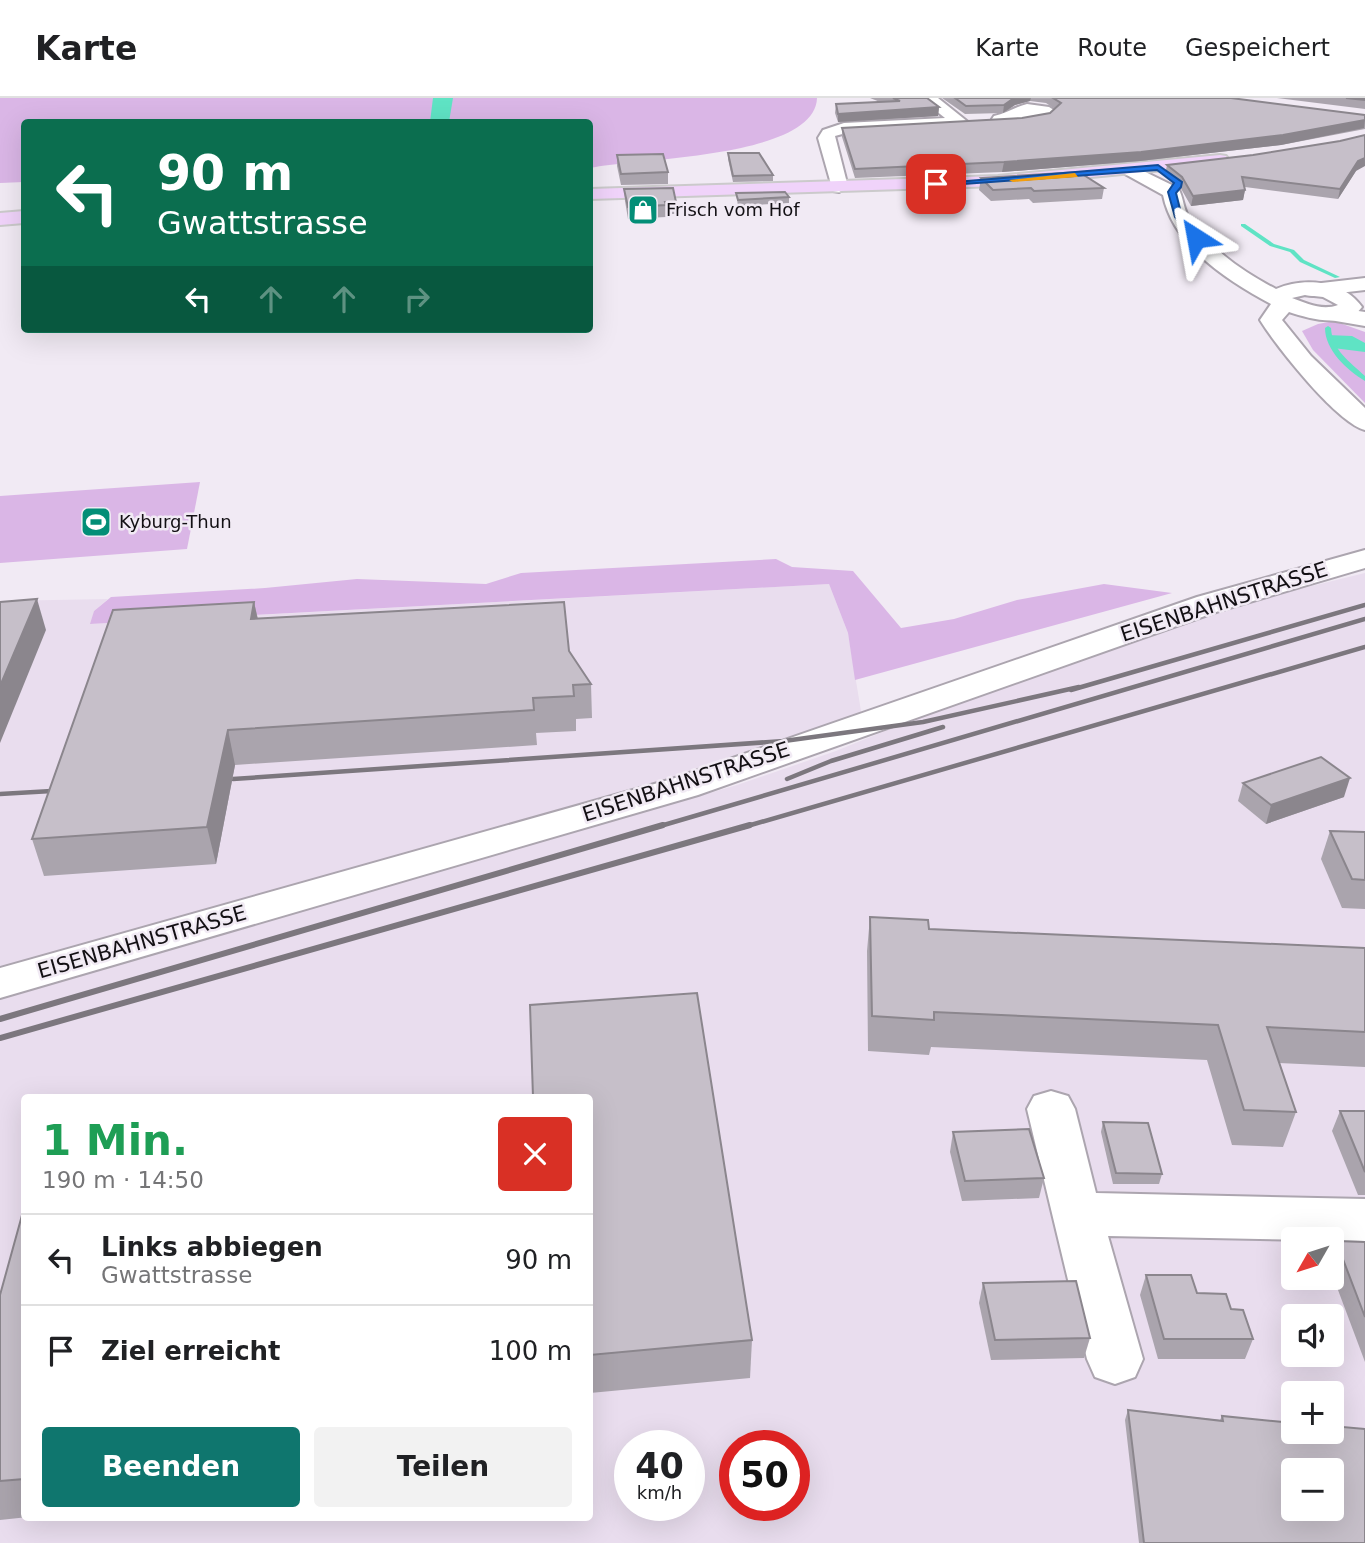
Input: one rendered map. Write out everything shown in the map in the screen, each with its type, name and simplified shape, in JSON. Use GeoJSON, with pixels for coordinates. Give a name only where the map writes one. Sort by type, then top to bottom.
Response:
{"type":"FeatureCollection","features":[{"type":"Feature","properties":{"kind":"main road"},"geometry":{"type":"LineString","coordinates":[[593,194],[998,181],[1235,158]]}},
{"type":"Feature","properties":{"kind":"main road"},"geometry":{"type":"LineString","coordinates":[[0,219],[21,217]]}},
{"type":"Feature","properties":{"kind":"street"},"geometry":{"type":"LineString","coordinates":[[928,98],[972,121]]}},
{"type":"Feature","properties":{"kind":"street"},"geometry":{"type":"LineString","coordinates":[[839,187],[826,138],[832,131],[1010,119]]}},
{"type":"Feature","properties":{"kind":"street"},"geometry":{"type":"LineString","coordinates":[[1158,167],[1178,182],[1178,187],[1172,192]]}},
{"type":"Feature","properties":{"kind":"street"},"geometry":{"type":"LineString","coordinates":[[1130,170],[1172,192],[1184,225],[1249,285],[1351,304]]}},
{"type":"Feature","properties":{"kind":"street"},"geometry":{"type":"LineString","coordinates":[[1293,295],[1351,304]]}},
{"type":"Feature","properties":{"kind":"street"},"geometry":{"type":"LineString","coordinates":[[1293,295],[1272,320],[1278,331],[1290,348],[1365,422]]}},
{"type":"Feature","properties":{"kind":"street"},"geometry":{"type":"LineString","coordinates":[[1278,331],[1297,319],[1351,304]]}},
{"type":"Feature","properties":{"kind":"street","name":"EISENBAHNSTRASSE"},"geometry":{"type":"LineString","coordinates":[[0,982],[685,787],[1208,604],[1365,559]]}},
{"type":"Feature","properties":{"kind":"street"},"geometry":{"type":"LineString","coordinates":[[1051,1110],[1115,1359]]}},
{"type":"Feature","properties":{"kind":"street"},"geometry":{"type":"LineString","coordinates":[[1076,1214],[1365,1220]]}},
{"type":"Feature","properties":{"kind":"shaded area"},"geometry":{"type":"Polygon","coordinates":[[[0,98],[817,98],[808,118],[787,133],[756,144],[680,158],[593,168],[593,119],[21,119],[21,182],[0,183],[0,98]]]}},
{"type":"Feature","properties":{"kind":"shaded area"},"geometry":{"type":"Polygon","coordinates":[[[433,98],[453,98],[450,119],[430,119],[433,98]]]}},
{"type":"Feature","properties":{"kind":"shaded area"},"geometry":{"type":"Polygon","coordinates":[[[1334,321],[1365,332],[1365,403],[1313,350],[1302,331],[1334,321]]]}},
{"type":"Feature","properties":{"kind":"shaded area"},"geometry":{"type":"Polygon","coordinates":[[[1327,335],[1352,336],[1365,343],[1365,352],[1333,348],[1327,335]]]}},
{"type":"Feature","properties":{"kind":"shaded area","name":"Kyburg-Thun"},"geometry":{"type":"Polygon","coordinates":[[[200,482],[187,549],[0,563],[0,496],[200,482]]]}},
{"type":"Feature","properties":{"kind":"shaded area"},"geometry":{"type":"Polygon","coordinates":[[[776,559],[792,567],[853,571],[901,628],[954,619],[1017,600],[1104,584],[1172,593],[855,680],[848,633],[829,584],[90,624],[94,611],[111,597],[265,588],[357,579],[486,584],[521,573],[776,559]]]}},
{"type":"Feature","properties":{"kind":"shaded area"},"geometry":{"type":"Polygon","coordinates":[[[1365,573],[1365,1543],[0,1543],[0,999],[737,785],[836,751],[973,695],[1222,608],[1365,573]]]}},
{"type":"Feature","properties":{"kind":"shaded area"},"geometry":{"type":"Polygon","coordinates":[[[829,584],[848,633],[863,723],[0,983],[0,601],[108,599],[94,611],[91,624],[829,584]]]}},
{"type":"Feature","properties":{"kind":"building"},"geometry":{"type":"Polygon","coordinates":[[[893,98],[927,98],[939,107],[838,114],[836,104],[900,101],[893,98]]]}},
{"type":"Feature","properties":{"kind":"building"},"geometry":{"type":"Polygon","coordinates":[[[955,98],[1014,98],[1004,105],[966,106],[955,98]]]}},
{"type":"Feature","properties":{"kind":"building"},"geometry":{"type":"Polygon","coordinates":[[[1053,98],[1231,98],[1365,115],[1365,120],[1283,135],[1141,152],[855,169],[842,128],[1022,118],[1050,113],[1061,103],[1053,98]]]}},
{"type":"Feature","properties":{"kind":"building"},"geometry":{"type":"Polygon","coordinates":[[[1365,135],[1365,158],[1358,161],[1340,189],[1242,177],[1245,190],[1193,196],[1182,177],[1167,165],[1253,155],[1365,135]]]}},
{"type":"Feature","properties":{"kind":"building"},"geometry":{"type":"Polygon","coordinates":[[[728,153],[759,153],[773,175],[733,176],[728,153]]]}},
{"type":"Feature","properties":{"kind":"building"},"geometry":{"type":"Polygon","coordinates":[[[663,154],[668,172],[621,174],[617,155],[663,154]]]}},
{"type":"Feature","properties":{"kind":"building"},"geometry":{"type":"Polygon","coordinates":[[[1079,172],[1104,188],[993,190],[981,178],[1079,172]]]}},
{"type":"Feature","properties":{"kind":"building"},"geometry":{"type":"Polygon","coordinates":[[[673,188],[676,202],[628,207],[624,189],[673,188]]]}},
{"type":"Feature","properties":{"kind":"building"},"geometry":{"type":"Polygon","coordinates":[[[785,192],[789,197],[738,200],[736,193],[785,192]]]}},
{"type":"Feature","properties":{"kind":"building"},"geometry":{"type":"Polygon","coordinates":[[[37,599],[0,686],[0,602],[37,599]]]}},
{"type":"Feature","properties":{"kind":"building"},"geometry":{"type":"Polygon","coordinates":[[[254,602],[251,619],[564,602],[569,651],[591,684],[573,685],[574,696],[533,698],[534,710],[228,730],[207,827],[32,839],[113,610],[254,602]]]}},
{"type":"Feature","properties":{"kind":"building"},"geometry":{"type":"Polygon","coordinates":[[[1321,757],[1350,778],[1271,805],[1243,783],[1321,757]]]}},
{"type":"Feature","properties":{"kind":"building"},"geometry":{"type":"Polygon","coordinates":[[[1330,831],[1365,832],[1365,880],[1352,879],[1330,831]]]}},
{"type":"Feature","properties":{"kind":"building"},"geometry":{"type":"Polygon","coordinates":[[[870,917],[928,920],[929,929],[1365,948],[1365,1032],[1267,1027],[1296,1112],[1244,1110],[1218,1025],[934,1012],[934,1020],[872,1016],[870,917]]]}},
{"type":"Feature","properties":{"kind":"building"},"geometry":{"type":"Polygon","coordinates":[[[697,993],[752,1340],[593,1355],[593,1094],[533,1094],[530,1005],[697,993]]]}},
{"type":"Feature","properties":{"kind":"building"},"geometry":{"type":"Polygon","coordinates":[[[1340,1111],[1365,1111],[1365,1172],[1340,1111]]]}},
{"type":"Feature","properties":{"kind":"building"},"geometry":{"type":"Polygon","coordinates":[[[1103,1122],[1148,1123],[1162,1174],[1116,1173],[1103,1122]]]}},
{"type":"Feature","properties":{"kind":"building"},"geometry":{"type":"Polygon","coordinates":[[[1029,1129],[1044,1178],[965,1181],[953,1132],[1029,1129]]]}},
{"type":"Feature","properties":{"kind":"building"},"geometry":{"type":"Polygon","coordinates":[[[21,1219],[21,1479],[0,1481],[0,1295],[21,1219]]]}},
{"type":"Feature","properties":{"kind":"building"},"geometry":{"type":"Polygon","coordinates":[[[1344,1241],[1365,1242],[1365,1317],[1344,1262],[1344,1241]]]}},
{"type":"Feature","properties":{"kind":"building"},"geometry":{"type":"Polygon","coordinates":[[[1146,1275],[1191,1275],[1197,1293],[1226,1294],[1231,1309],[1243,1310],[1253,1339],[1164,1339],[1146,1275]]]}},
{"type":"Feature","properties":{"kind":"building"},"geometry":{"type":"Polygon","coordinates":[[[1076,1281],[1090,1338],[995,1340],[983,1283],[1076,1281]]]}},
{"type":"Feature","properties":{"kind":"building"},"geometry":{"type":"Polygon","coordinates":[[[1128,1410],[1223,1421],[1222,1416],[1281,1422],[1281,1444],[1344,1444],[1344,1427],[1365,1429],[1365,1543],[1144,1543],[1128,1410]]]}},
{"type":"Feature","properties":{"kind":"waterway"},"geometry":{"type":"LineString","coordinates":[[1243,225],[1272,245],[1292,251],[1302,261],[1337,277]]}},
{"type":"Feature","properties":{"kind":"waterway"},"geometry":{"type":"LineString","coordinates":[[1328,328],[1328,336],[1335,350],[1365,379]]}},
{"type":"Feature","properties":{"kind":"railway"},"geometry":{"type":"LineString","coordinates":[[1071,690],[1365,605]]}},
{"type":"Feature","properties":{"kind":"railway"},"geometry":{"type":"LineString","coordinates":[[657,827],[1365,619]]}},
{"type":"Feature","properties":{"kind":"railway"},"geometry":{"type":"LineString","coordinates":[[744,827],[1365,647]]}},
{"type":"Feature","properties":{"kind":"railway"},"geometry":{"type":"LineString","coordinates":[[233,779],[784,741],[923,722],[1079,687]]}},
{"type":"Feature","properties":{"kind":"railway"},"geometry":{"type":"LineString","coordinates":[[787,779],[831,761],[943,727]]}},
{"type":"Feature","properties":{"kind":"railway"},"geometry":{"type":"LineString","coordinates":[[0,794],[69,790]]}},
{"type":"Feature","properties":{"kind":"railway"},"geometry":{"type":"LineString","coordinates":[[0,1019],[663,825]]}},
{"type":"Feature","properties":{"kind":"railway"},"geometry":{"type":"LineString","coordinates":[[0,1038],[750,825]]}},
{"type":"Feature","properties":{"kind":"slow traffic"},"geometry":{"type":"LineString","coordinates":[[1013,180],[1075,175]]}},
{"type":"Feature","properties":{"kind":"place","name":"Frisch vom Hof"},"geometry":{"type":"Point","coordinates":[643,210]}},
{"type":"Feature","properties":{"kind":"place","name":"Kyburg-Thun"},"geometry":{"type":"Point","coordinates":[96,522]}},
{"type":"Feature","properties":{"kind":"route"},"geometry":{"type":"LineString","coordinates":[[936,184],[1158,167],[1171,174],[1178,182],[1178,187],[1172,192],[1175,206],[1184,225],[1196,238]]}}]}
